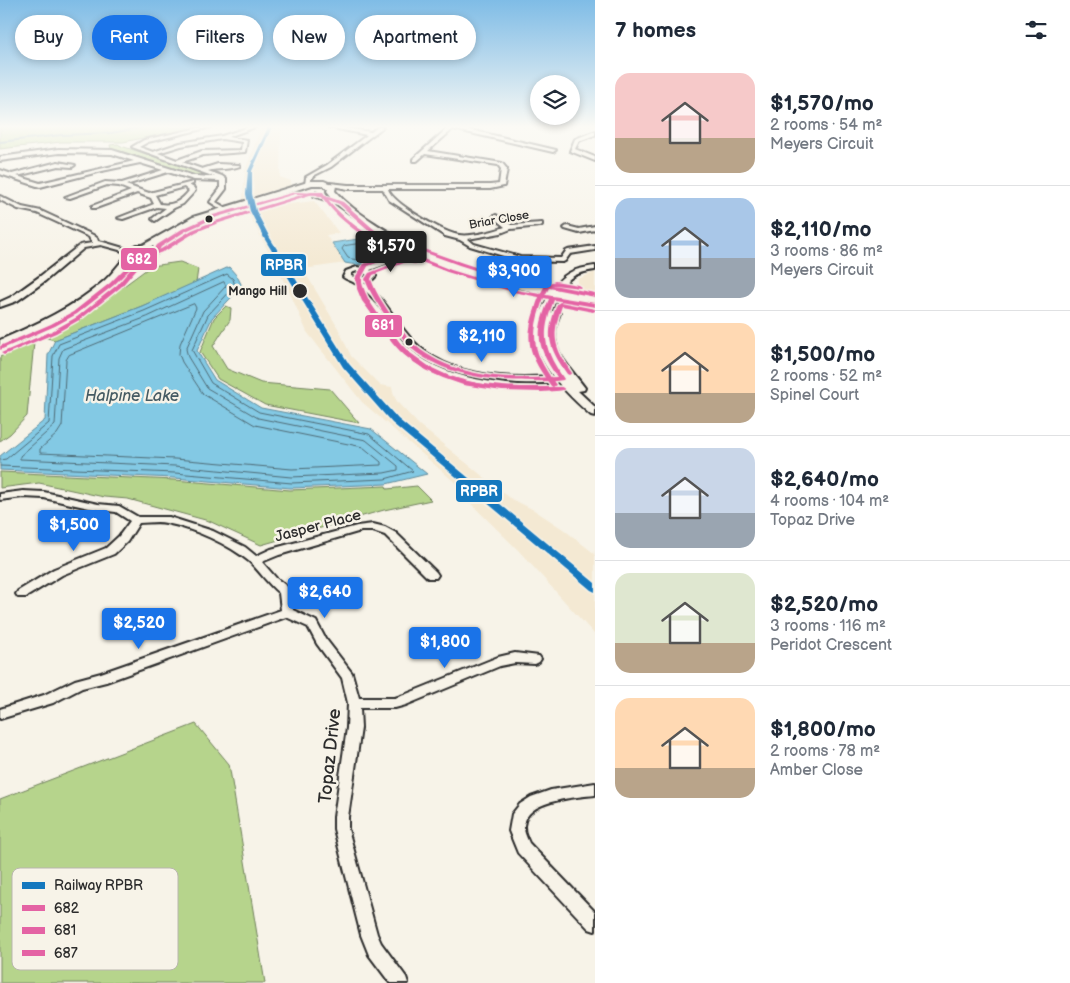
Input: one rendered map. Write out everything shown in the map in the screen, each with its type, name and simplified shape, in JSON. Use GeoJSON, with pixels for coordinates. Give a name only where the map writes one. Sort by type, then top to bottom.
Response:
{"type":"FeatureCollection","features":[{"type":"Feature","properties":{"kind":"main road"},"geometry":{"type":"LineString","coordinates":[[0,346],[53,325],[75,312],[112,284],[143,250],[188,228],[226,210],[306,188],[329,187]]}},
{"type":"Feature","properties":{"kind":"main road"},"geometry":{"type":"LineString","coordinates":[[317,194],[329,187]]}},
{"type":"Feature","properties":{"kind":"main road"},"geometry":{"type":"LineString","coordinates":[[329,187],[341,203],[371,231],[415,254],[479,281],[595,305]]}},
{"type":"Feature","properties":{"kind":"main road"},"geometry":{"type":"LineString","coordinates":[[306,188],[341,203]]}},
{"type":"Feature","properties":{"kind":"main road"},"geometry":{"type":"LineString","coordinates":[[557,296],[595,300]]}},
{"type":"Feature","properties":{"kind":"street"},"geometry":{"type":"LineString","coordinates":[[2,173],[34,185],[43,185],[87,173]]}},
{"type":"Feature","properties":{"kind":"street"},"geometry":{"type":"LineString","coordinates":[[10,176],[23,173]]}},
{"type":"Feature","properties":{"kind":"street"},"geometry":{"type":"LineString","coordinates":[[122,185],[159,173]]}},
{"type":"Feature","properties":{"kind":"street"},"geometry":{"type":"LineString","coordinates":[[178,173],[198,179],[222,179]]}},
{"type":"Feature","properties":{"kind":"street"},"geometry":{"type":"LineString","coordinates":[[212,173],[222,179],[223,189],[213,202],[226,210]]}},
{"type":"Feature","properties":{"kind":"street"},"geometry":{"type":"LineString","coordinates":[[306,188],[308,178],[317,173]]}},
{"type":"Feature","properties":{"kind":"street"},"geometry":{"type":"LineString","coordinates":[[311,176],[329,187],[490,187],[503,184],[504,173]]}},
{"type":"Feature","properties":{"kind":"street"},"geometry":{"type":"LineString","coordinates":[[150,195],[198,179]]}},
{"type":"Feature","properties":{"kind":"street"},"geometry":{"type":"LineString","coordinates":[[68,197],[107,183],[122,185],[150,195],[155,198],[157,205]]}},
{"type":"Feature","properties":{"kind":"street"},"geometry":{"type":"LineString","coordinates":[[155,219],[171,208],[178,206],[192,191],[191,188],[184,185]]}},
{"type":"Feature","properties":{"kind":"street"},"geometry":{"type":"LineString","coordinates":[[385,187],[391,199],[446,235],[462,238],[472,246],[511,258],[563,260],[568,252],[595,248]]}},
{"type":"Feature","properties":{"kind":"street"},"geometry":{"type":"LineString","coordinates":[[94,207],[137,191]]}},
{"type":"Feature","properties":{"kind":"street"},"geometry":{"type":"LineString","coordinates":[[0,198],[20,208],[39,212],[91,236],[94,238],[95,243]]}},
{"type":"Feature","properties":{"kind":"street"},"geometry":{"type":"LineString","coordinates":[[121,218],[157,205],[171,208]]}},
{"type":"Feature","properties":{"kind":"street"},"geometry":{"type":"LineString","coordinates":[[496,217],[510,227]]}},
{"type":"Feature","properties":{"kind":"street","name":"Briar Close"},"geometry":{"type":"LineString","coordinates":[[462,238],[501,231],[510,227],[540,224]]}},
{"type":"Feature","properties":{"kind":"street"},"geometry":{"type":"LineString","coordinates":[[567,228],[579,231],[595,228]]}},
{"type":"Feature","properties":{"kind":"street"},"geometry":{"type":"LineString","coordinates":[[0,305],[42,279],[76,249],[95,243],[143,250]]}},
{"type":"Feature","properties":{"kind":"street"},"geometry":{"type":"LineString","coordinates":[[356,280],[415,254]]}},
{"type":"Feature","properties":{"kind":"street"},"geometry":{"type":"LineString","coordinates":[[595,268],[577,272],[565,278],[557,296],[550,323],[550,337],[566,378],[595,413]]}},
{"type":"Feature","properties":{"kind":"street"},"geometry":{"type":"LineString","coordinates":[[368,274],[353,270],[346,274],[350,279],[356,280],[372,293],[413,346],[442,364],[490,377],[566,378],[595,403]]}},
{"type":"Feature","properties":{"kind":"street"},"geometry":{"type":"LineString","coordinates":[[368,274],[372,293]]}},
{"type":"Feature","properties":{"kind":"street"},"geometry":{"type":"LineString","coordinates":[[0,497],[23,494],[44,495],[98,507],[119,509],[136,520],[165,519],[180,526],[209,533],[232,544],[255,562],[272,581],[285,591],[288,612],[102,678],[79,684],[48,699],[0,714]]}},
{"type":"Feature","properties":{"kind":"street"},"geometry":{"type":"LineString","coordinates":[[22,594],[52,576],[110,551],[123,539],[136,520]]}},
{"type":"Feature","properties":{"kind":"street","name":"Jasper Place"},"geometry":{"type":"LineString","coordinates":[[255,562],[275,552],[361,528],[372,527],[384,530],[392,535],[432,575]]}},
{"type":"Feature","properties":{"kind":"street","name":"Topaz Drive"},"geometry":{"type":"LineString","coordinates":[[288,612],[306,620],[314,627],[321,641],[348,676],[354,703],[354,728],[341,817],[342,829],[369,935],[375,949],[400,983]]}},
{"type":"Feature","properties":{"kind":"street"},"geometry":{"type":"LineString","coordinates":[[354,703],[395,703],[507,660],[536,659]]}},
{"type":"Feature","properties":{"kind":"street"},"geometry":{"type":"LineString","coordinates":[[595,789],[543,797],[521,813],[516,822],[516,830],[523,848],[595,923]]}},
{"type":"Feature","properties":{"kind":"shaded area"},"geometry":{"type":"Polygon","coordinates":[[[245,173],[280,173],[280,177],[291,181],[291,185],[243,199],[245,173]]]}},
{"type":"Feature","properties":{"kind":"shaded area"},"geometry":{"type":"Polygon","coordinates":[[[314,201],[339,233],[326,235],[345,263],[303,269],[338,328],[351,356],[380,385],[392,387],[398,403],[419,425],[510,498],[534,510],[563,529],[595,554],[595,635],[518,550],[457,490],[458,485],[362,402],[307,332],[290,293],[247,210],[272,202],[274,206],[314,201]]]}},
{"type":"Feature","properties":{"kind":"shaded area"},"geometry":{"type":"Polygon","coordinates":[[[595,272],[595,295],[575,289],[578,279],[595,272]]]}},
{"type":"Feature","properties":{"kind":"green space"},"geometry":{"type":"Polygon","coordinates":[[[187,173],[205,173],[212,175],[208,177],[187,173]]]}},
{"type":"Feature","properties":{"kind":"green space"},"geometry":{"type":"Polygon","coordinates":[[[180,262],[198,269],[196,283],[55,340],[43,337],[62,328],[94,308],[151,266],[180,262]]]}},
{"type":"Feature","properties":{"kind":"green space"},"geometry":{"type":"Polygon","coordinates":[[[226,306],[231,308],[230,320],[213,346],[227,369],[261,383],[330,389],[359,423],[265,405],[218,379],[200,352],[214,318],[226,306]]]}},
{"type":"Feature","properties":{"kind":"green space"},"geometry":{"type":"Polygon","coordinates":[[[31,341],[34,342],[27,416],[10,434],[0,441],[0,357],[31,341]]]}},
{"type":"Feature","properties":{"kind":"green space"},"geometry":{"type":"Polygon","coordinates":[[[0,472],[174,480],[290,490],[386,486],[387,489],[417,486],[431,500],[384,510],[261,545],[209,521],[128,499],[104,497],[39,483],[0,488],[0,472]]]}},
{"type":"Feature","properties":{"kind":"green space"},"geometry":{"type":"Polygon","coordinates":[[[196,724],[229,764],[265,983],[0,983],[0,799],[196,724]]]}},
{"type":"Feature","properties":{"kind":"water"},"geometry":{"type":"Polygon","coordinates":[[[365,238],[391,255],[369,263],[345,263],[332,243],[365,238]]]}},
{"type":"Feature","properties":{"kind":"water","name":"Halpine Lake"},"geometry":{"type":"Polygon","coordinates":[[[229,267],[237,276],[242,286],[212,318],[197,351],[215,380],[261,408],[371,429],[427,474],[386,484],[291,488],[174,478],[0,470],[0,456],[45,420],[48,355],[55,340],[142,306],[229,267]]]}},
{"type":"Feature","properties":{"kind":"rail line","name":"RPBR"},"geometry":{"type":"LineString","coordinates":[[250,173],[249,194],[253,211],[267,238],[346,365],[395,421],[595,588]]}},
{"type":"Feature","properties":{"kind":"transit line","name":"682"},"geometry":{"type":"LineString","coordinates":[[0,348],[53,325],[75,313],[112,284],[135,261],[155,253],[159,246],[184,230],[215,216],[295,193],[317,194],[341,203],[383,240],[414,257],[449,271],[515,291],[595,305]]}},
{"type":"Feature","properties":{"kind":"transit line","name":"681"},"geometry":{"type":"LineString","coordinates":[[4,353],[54,332],[79,318],[119,286],[144,257],[163,250],[194,231],[214,223],[313,193],[321,193],[327,203],[337,213],[363,233],[415,263]]}},
{"type":"Feature","properties":{"kind":"transit line","name":"681"},"geometry":{"type":"LineString","coordinates":[[416,245],[366,265],[358,279],[359,286],[368,304],[406,354],[426,368],[462,382],[503,388],[561,389]]}},
{"type":"Feature","properties":{"kind":"transit line","name":"687"},"geometry":{"type":"LineString","coordinates":[[561,389],[502,389],[463,383],[427,368],[411,357],[395,341],[369,306],[362,295],[359,276],[366,265],[415,247],[505,278],[595,295]]}},
{"type":"Feature","properties":{"kind":"transit line","name":"682"},"geometry":{"type":"LineString","coordinates":[[414,257],[371,274],[368,279],[379,301],[404,337],[414,347],[434,360],[468,373],[506,379],[561,379]]}},
{"type":"Feature","properties":{"kind":"transit line","name":"687"},"geometry":{"type":"LineString","coordinates":[[553,385],[540,366],[533,348],[532,330],[534,319],[548,285],[555,283],[578,287]]}},
{"type":"Feature","properties":{"kind":"transit line","name":"682"},"geometry":{"type":"LineString","coordinates":[[552,298],[544,321],[542,340],[548,358],[561,379]]}},
{"type":"Feature","properties":{"kind":"transit line","name":"681"},"geometry":{"type":"LineString","coordinates":[[569,373],[554,348],[552,340],[553,324],[560,304],[593,310]]}},
{"type":"Feature","properties":{"kind":"place","name":"Mango Hill"},"geometry":{"type":"Point","coordinates":[300,291]}}]}
